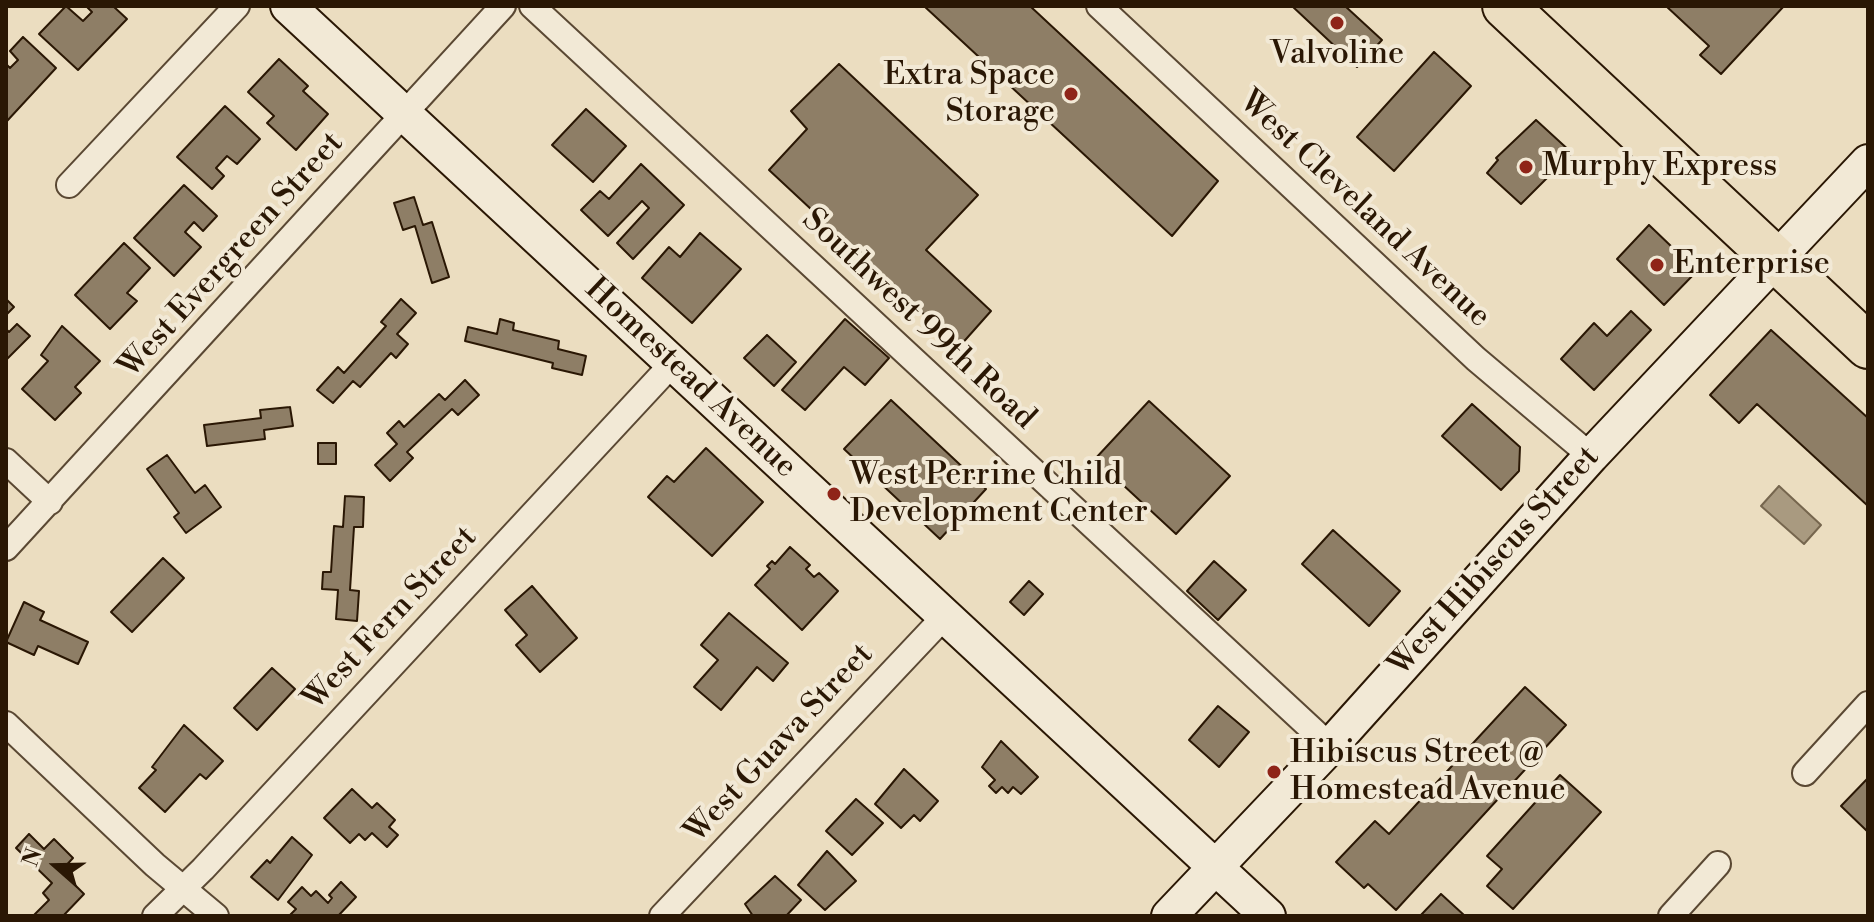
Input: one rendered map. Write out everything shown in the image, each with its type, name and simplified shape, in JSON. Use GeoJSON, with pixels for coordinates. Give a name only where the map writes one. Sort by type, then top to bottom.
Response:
{"type":"FeatureCollection","features":[{"type":"Feature","properties":{"kind":"highway"},"geometry":{"type":"LineString","coordinates":[[1507,7],[1868,346]]}},
{"type":"Feature","properties":{"kind":"street"},"geometry":{"type":"LineString","coordinates":[[69,185],[237,6]]}},
{"type":"Feature","properties":{"kind":"street","name":"Homestead Avenue"},"geometry":{"type":"LineString","coordinates":[[288,6],[1268,916]]}},
{"type":"Feature","properties":{"kind":"street","name":"West Evergreen Street"},"geometry":{"type":"LineString","coordinates":[[6,548],[503,6]]}},
{"type":"Feature","properties":{"kind":"street","name":"Southwest 99th Road"},"geometry":{"type":"LineString","coordinates":[[532,6],[1330,746]]}},
{"type":"Feature","properties":{"kind":"street","name":"West Cleveland Avenue"},"geometry":{"type":"LineString","coordinates":[[1099,6],[1476,359],[1591,456]]}},
{"type":"Feature","properties":{"kind":"street","name":"West Hibiscus Street"},"geometry":{"type":"LineString","coordinates":[[1169,916],[1330,746],[1591,456],[1868,162]]}},
{"type":"Feature","properties":{"kind":"street","name":"West Fern Street"},"geometry":{"type":"LineString","coordinates":[[155,916],[673,363]]}},
{"type":"Feature","properties":{"kind":"street"},"geometry":{"type":"LineString","coordinates":[[6,461],[50,502]]}},
{"type":"Feature","properties":{"kind":"street","name":"West Guava Street"},"geometry":{"type":"LineString","coordinates":[[662,916],[944,617]]}},
{"type":"Feature","properties":{"kind":"street"},"geometry":{"type":"LineString","coordinates":[[1805,773],[1868,704]]}},
{"type":"Feature","properties":{"kind":"street"},"geometry":{"type":"LineString","coordinates":[[6,724],[216,916]]}},
{"type":"Feature","properties":{"kind":"street"},"geometry":{"type":"LineString","coordinates":[[1671,916],[1718,864]]}},
{"type":"Feature","properties":{"kind":"shaded area"},"geometry":{"type":"Polygon","coordinates":[[[1779,486],[1821,525],[1804,544],[1761,506],[1779,486]]]}},
{"type":"Feature","properties":{"kind":"building"},"geometry":{"type":"Polygon","coordinates":[[[66,6],[83,21],[92,12],[86,6],[113,6],[127,19],[78,70],[39,34],[66,6]]]}},
{"type":"Feature","properties":{"kind":"building","name":"Extra Space Storage"},"geometry":{"type":"Polygon","coordinates":[[[924,6],[1030,6],[1218,181],[1172,236],[924,6]]]}},
{"type":"Feature","properties":{"kind":"building","name":"Valvoline"},"geometry":{"type":"Polygon","coordinates":[[[1292,6],[1345,6],[1382,40],[1357,67],[1292,6]]]}},
{"type":"Feature","properties":{"kind":"building"},"geometry":{"type":"Polygon","coordinates":[[[1666,6],[1784,6],[1721,74],[1700,55],[1709,46],[1666,6]]]}},
{"type":"Feature","properties":{"kind":"building"},"geometry":{"type":"Polygon","coordinates":[[[23,37],[56,68],[7,121],[6,64],[10,68],[18,60],[10,51],[23,37]]]}},
{"type":"Feature","properties":{"kind":"building","name":"Murphy Express"},"geometry":{"type":"Polygon","coordinates":[[[1434,52],[1471,86],[1394,171],[1357,137],[1434,52]]]}},
{"type":"Feature","properties":{"kind":"building"},"geometry":{"type":"Polygon","coordinates":[[[279,59],[308,86],[303,91],[328,114],[296,150],[267,123],[274,116],[248,92],[279,59]]]}},
{"type":"Feature","properties":{"kind":"building"},"geometry":{"type":"Polygon","coordinates":[[[839,64],[978,195],[926,250],[991,311],[959,347],[769,170],[807,129],[791,111],[839,64]]]}},
{"type":"Feature","properties":{"kind":"building"},"geometry":{"type":"Polygon","coordinates":[[[225,106],[260,139],[237,164],[227,156],[216,168],[224,176],[212,189],[177,157],[225,106]]]}},
{"type":"Feature","properties":{"kind":"building"},"geometry":{"type":"Polygon","coordinates":[[[586,109],[626,146],[593,182],[552,145],[586,109]]]}},
{"type":"Feature","properties":{"kind":"building","name":"Murphy Express"},"geometry":{"type":"Polygon","coordinates":[[[1536,120],[1572,153],[1521,204],[1487,173],[1498,160],[1496,158],[1536,120]]]}},
{"type":"Feature","properties":{"kind":"building"},"geometry":{"type":"Polygon","coordinates":[[[641,164],[684,205],[633,259],[617,243],[649,208],[642,201],[608,236],[581,210],[600,191],[609,199],[641,164]]]}},
{"type":"Feature","properties":{"kind":"building"},"geometry":{"type":"Polygon","coordinates":[[[184,185],[217,216],[203,231],[194,222],[185,232],[201,247],[174,276],[134,238],[184,185]]]}},
{"type":"Feature","properties":{"kind":"building"},"geometry":{"type":"Polygon","coordinates":[[[414,197],[423,225],[432,222],[449,277],[432,283],[415,226],[403,230],[394,203],[414,197]]]}},
{"type":"Feature","properties":{"kind":"building","name":"Enterprise"},"geometry":{"type":"Polygon","coordinates":[[[1649,225],[1697,271],[1664,305],[1617,259],[1649,225]]]}},
{"type":"Feature","properties":{"kind":"building"},"geometry":{"type":"Polygon","coordinates":[[[700,233],[741,269],[692,323],[642,278],[669,247],[680,257],[700,233]]]}},
{"type":"Feature","properties":{"kind":"building"},"geometry":{"type":"Polygon","coordinates":[[[124,243],[150,268],[127,293],[137,301],[110,329],[75,295],[124,243]]]}},
{"type":"Feature","properties":{"kind":"building"},"geometry":{"type":"Polygon","coordinates":[[[6,299],[14,307],[6,315],[6,299]]]}},
{"type":"Feature","properties":{"kind":"building"},"geometry":{"type":"Polygon","coordinates":[[[401,299],[416,313],[397,334],[408,344],[396,358],[391,353],[360,387],[353,381],[333,403],[317,390],[338,367],[344,373],[386,326],[381,322],[401,299]]]}},
{"type":"Feature","properties":{"kind":"building"},"geometry":{"type":"Polygon","coordinates":[[[1631,311],[1651,330],[1594,390],[1561,359],[1594,323],[1607,336],[1631,311]]]}},
{"type":"Feature","properties":{"kind":"building"},"geometry":{"type":"Polygon","coordinates":[[[500,319],[514,323],[513,330],[559,341],[558,349],[586,356],[582,375],[552,368],[553,363],[465,341],[468,327],[497,334],[500,319]]]}},
{"type":"Feature","properties":{"kind":"building"},"geometry":{"type":"Polygon","coordinates":[[[845,319],[889,358],[865,385],[844,367],[805,410],[782,390],[845,319]]]}},
{"type":"Feature","properties":{"kind":"building"},"geometry":{"type":"Polygon","coordinates":[[[17,324],[30,336],[6,360],[6,329],[9,332],[17,324]]]}},
{"type":"Feature","properties":{"kind":"building"},"geometry":{"type":"Polygon","coordinates":[[[62,326],[100,361],[75,387],[81,393],[55,420],[22,389],[48,361],[41,355],[62,326]]]}},
{"type":"Feature","properties":{"kind":"building"},"geometry":{"type":"Polygon","coordinates":[[[1771,330],[1868,418],[1868,506],[1757,404],[1739,423],[1710,395],[1771,330]]]}},
{"type":"Feature","properties":{"kind":"building"},"geometry":{"type":"Polygon","coordinates":[[[767,335],[796,362],[774,386],[744,358],[767,335]]]}},
{"type":"Feature","properties":{"kind":"building"},"geometry":{"type":"Polygon","coordinates":[[[465,380],[479,395],[458,415],[452,409],[407,452],[413,458],[390,481],[375,465],[397,444],[387,433],[399,421],[404,427],[439,394],[445,400],[465,380]]]}},
{"type":"Feature","properties":{"kind":"building"},"geometry":{"type":"Polygon","coordinates":[[[891,400],[986,489],[940,539],[844,449],[891,400]]]}},
{"type":"Feature","properties":{"kind":"building"},"geometry":{"type":"Polygon","coordinates":[[[1149,401],[1230,476],[1176,534],[1095,459],[1149,401]]]}},
{"type":"Feature","properties":{"kind":"building"},"geometry":{"type":"Polygon","coordinates":[[[1472,404],[1520,447],[1519,471],[1501,490],[1442,436],[1472,404]]]}},
{"type":"Feature","properties":{"kind":"building"},"geometry":{"type":"Polygon","coordinates":[[[290,407],[293,426],[264,430],[265,439],[207,446],[204,425],[261,418],[260,410],[290,407]]]}},
{"type":"Feature","properties":{"kind":"building"},"geometry":{"type":"Polygon","coordinates":[[[318,443],[336,443],[336,464],[318,464],[318,443]]]}},
{"type":"Feature","properties":{"kind":"building"},"geometry":{"type":"Polygon","coordinates":[[[706,448],[763,502],[712,556],[648,497],[667,476],[674,482],[706,448]]]}},
{"type":"Feature","properties":{"kind":"building"},"geometry":{"type":"Polygon","coordinates":[[[167,455],[195,493],[205,485],[221,507],[186,533],[174,517],[179,513],[147,469],[167,455]]]}},
{"type":"Feature","properties":{"kind":"building"},"geometry":{"type":"Polygon","coordinates":[[[345,496],[364,497],[363,527],[354,527],[350,590],[359,591],[357,621],[336,619],[338,590],[322,589],[323,572],[331,572],[334,526],[343,527],[345,496]]]}},
{"type":"Feature","properties":{"kind":"building"},"geometry":{"type":"Polygon","coordinates":[[[1333,530],[1400,591],[1369,626],[1302,564],[1333,530]]]}},
{"type":"Feature","properties":{"kind":"building"},"geometry":{"type":"Polygon","coordinates":[[[790,547],[810,565],[806,569],[814,577],[819,573],[838,591],[802,630],[755,585],[770,569],[767,566],[772,561],[775,564],[790,547]]]}},
{"type":"Feature","properties":{"kind":"building"},"geometry":{"type":"Polygon","coordinates":[[[163,558],[184,578],[132,632],[111,612],[163,558]]]}},
{"type":"Feature","properties":{"kind":"building"},"geometry":{"type":"Polygon","coordinates":[[[1214,561],[1246,590],[1218,620],[1187,591],[1214,561]]]}},
{"type":"Feature","properties":{"kind":"building"},"geometry":{"type":"Polygon","coordinates":[[[1029,581],[1043,594],[1024,615],[1010,602],[1029,581]]]}},
{"type":"Feature","properties":{"kind":"building"},"geometry":{"type":"Polygon","coordinates":[[[532,586],[577,638],[540,672],[516,645],[527,635],[505,610],[532,586]]]}},
{"type":"Feature","properties":{"kind":"building"},"geometry":{"type":"Polygon","coordinates":[[[24,602],[44,612],[40,620],[88,642],[78,664],[38,646],[34,655],[6,642],[24,602]]]}},
{"type":"Feature","properties":{"kind":"building"},"geometry":{"type":"Polygon","coordinates":[[[729,613],[788,663],[773,681],[757,667],[721,710],[694,687],[718,660],[701,645],[729,613]]]}},
{"type":"Feature","properties":{"kind":"building"},"geometry":{"type":"Polygon","coordinates":[[[272,668],[295,689],[257,730],[234,708],[272,668]]]}},
{"type":"Feature","properties":{"kind":"building"},"geometry":{"type":"Polygon","coordinates":[[[1525,687],[1566,725],[1396,910],[1368,884],[1364,888],[1336,862],[1375,821],[1389,834],[1525,687]]]}},
{"type":"Feature","properties":{"kind":"building"},"geometry":{"type":"Polygon","coordinates":[[[1218,706],[1249,732],[1219,767],[1189,740],[1218,706]]]}},
{"type":"Feature","properties":{"kind":"building"},"geometry":{"type":"Polygon","coordinates":[[[184,725],[223,761],[206,779],[200,774],[165,812],[139,788],[156,770],[152,767],[184,725]]]}},
{"type":"Feature","properties":{"kind":"building"},"geometry":{"type":"Polygon","coordinates":[[[1001,741],[1038,777],[1021,794],[1013,787],[1008,793],[1002,787],[996,793],[989,786],[995,780],[982,767],[1001,741]]]}},
{"type":"Feature","properties":{"kind":"building"},"geometry":{"type":"Polygon","coordinates":[[[904,769],[938,801],[920,821],[914,815],[901,828],[875,804],[904,769]]]}},
{"type":"Feature","properties":{"kind":"building"},"geometry":{"type":"Polygon","coordinates":[[[1560,775],[1601,812],[1513,909],[1487,886],[1502,869],[1487,856],[1560,775]]]}},
{"type":"Feature","properties":{"kind":"building"},"geometry":{"type":"Polygon","coordinates":[[[1868,778],[1868,832],[1841,806],[1868,778]]]}},
{"type":"Feature","properties":{"kind":"building"},"geometry":{"type":"Polygon","coordinates":[[[352,789],[372,808],[377,803],[395,820],[389,827],[398,835],[387,847],[372,833],[365,840],[359,834],[350,843],[324,818],[352,789]]]}},
{"type":"Feature","properties":{"kind":"building"},"geometry":{"type":"Polygon","coordinates":[[[856,799],[883,823],[852,855],[826,831],[856,799]]]}},
{"type":"Feature","properties":{"kind":"building"},"geometry":{"type":"Polygon","coordinates":[[[29,834],[44,849],[54,839],[73,858],[61,871],[84,894],[63,916],[33,916],[49,900],[43,893],[52,883],[16,848],[29,834]]]}},
{"type":"Feature","properties":{"kind":"building"},"geometry":{"type":"Polygon","coordinates":[[[292,837],[312,855],[278,900],[251,877],[267,860],[270,863],[292,837]]]}},
{"type":"Feature","properties":{"kind":"building"},"geometry":{"type":"Polygon","coordinates":[[[827,851],[856,881],[825,910],[798,885],[827,851]]]}},
{"type":"Feature","properties":{"kind":"building"},"geometry":{"type":"Polygon","coordinates":[[[775,876],[801,900],[786,916],[753,916],[745,904],[775,876]]]}},
{"type":"Feature","properties":{"kind":"building"},"geometry":{"type":"Polygon","coordinates":[[[341,882],[356,897],[338,916],[289,916],[296,909],[288,902],[302,887],[311,896],[316,891],[328,903],[332,898],[329,895],[341,882]]]}},
{"type":"Feature","properties":{"kind":"building"},"geometry":{"type":"Polygon","coordinates":[[[1441,894],[1465,916],[1420,916],[1441,894]]]}},
{"type":"Feature","properties":{"kind":"place","name":"Valvoline"},"geometry":{"type":"Point","coordinates":[1337,23]}},
{"type":"Feature","properties":{"kind":"place","name":"Extra Space Storage"},"geometry":{"type":"Point","coordinates":[1071,94]}},
{"type":"Feature","properties":{"kind":"place","name":"Murphy Express"},"geometry":{"type":"Point","coordinates":[1526,167]}},
{"type":"Feature","properties":{"kind":"place","name":"Enterprise"},"geometry":{"type":"Point","coordinates":[1657,265]}},
{"type":"Feature","properties":{"kind":"place","name":"West Perrine Child Development Center"},"geometry":{"type":"Point","coordinates":[834,494]}},
{"type":"Feature","properties":{"kind":"place","name":"Hibiscus Street @ Homestead Avenue"},"geometry":{"type":"Point","coordinates":[1274,772]}}]}
